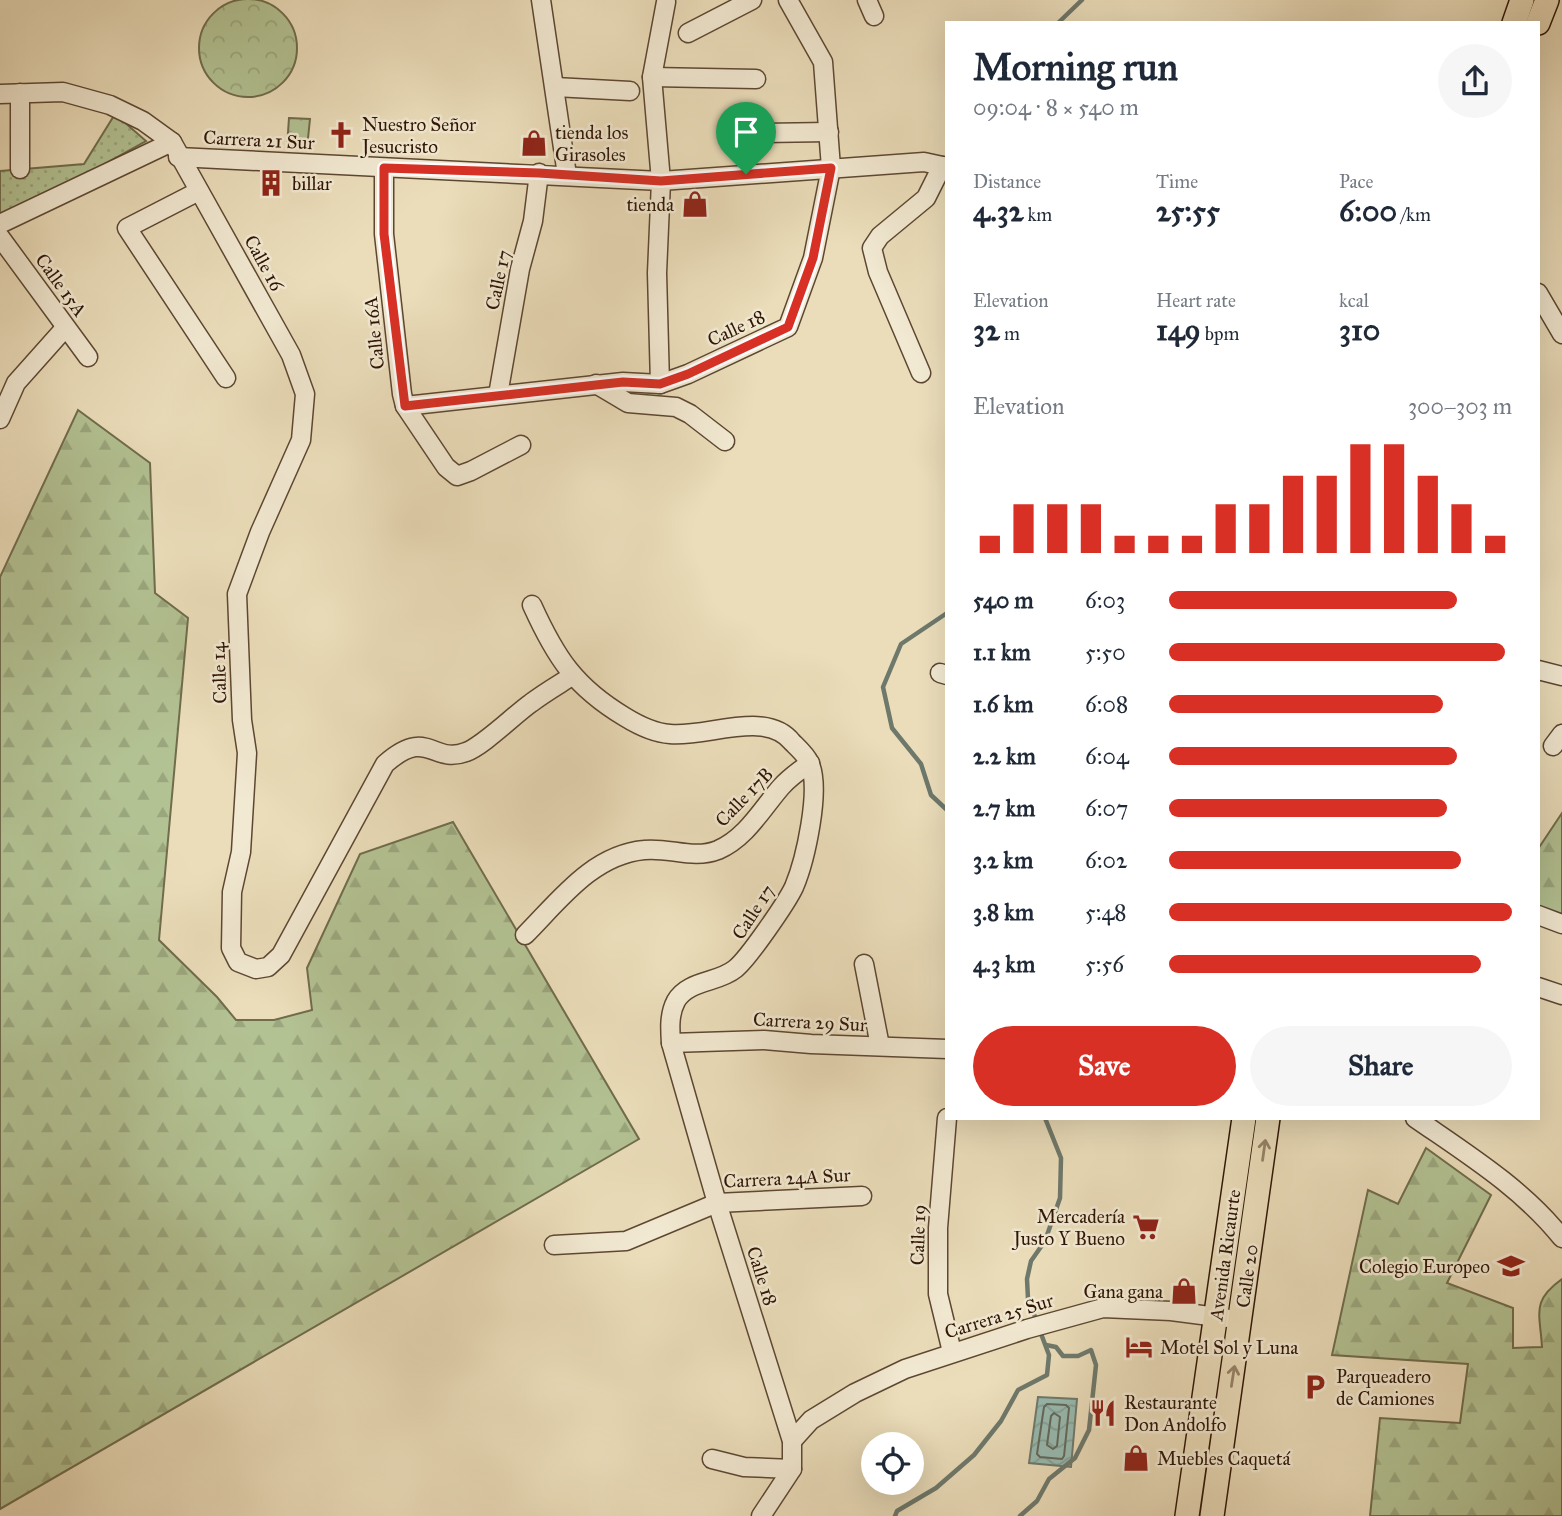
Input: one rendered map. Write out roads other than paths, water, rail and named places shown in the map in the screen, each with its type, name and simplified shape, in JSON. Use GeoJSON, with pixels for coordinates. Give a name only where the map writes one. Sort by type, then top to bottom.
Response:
{"type":"FeatureCollection","features":[{"type":"Feature","properties":{"kind":"main road"},"geometry":{"type":"LineString","coordinates":[[1515,21],[1522,0]]}},
{"type":"Feature","properties":{"kind":"main road"},"geometry":{"type":"LineString","coordinates":[[1539,21],[1547,0]]}},
{"type":"Feature","properties":{"kind":"main road","name":"Avenida Ricaurte"},"geometry":{"type":"LineString","coordinates":[[1187,1516],[1244,1120]]}},
{"type":"Feature","properties":{"kind":"main road","name":"Calle 20"},"geometry":{"type":"LineString","coordinates":[[1212,1516],[1268,1120]]}},
{"type":"Feature","properties":{"kind":"street"},"geometry":{"type":"LineString","coordinates":[[541,0],[567,175]]}},
{"type":"Feature","properties":{"kind":"street"},"geometry":{"type":"LineString","coordinates":[[688,33],[751,0]]}},
{"type":"Feature","properties":{"kind":"street","name":"Calle 18"},"geometry":{"type":"LineString","coordinates":[[405,406],[596,384],[660,384],[688,374],[788,327],[813,258],[831,168],[823,62],[788,0]]}},
{"type":"Feature","properties":{"kind":"street"},"geometry":{"type":"LineString","coordinates":[[660,384],[657,273],[661,181],[652,77],[666,2]]}},
{"type":"Feature","properties":{"kind":"street"},"geometry":{"type":"LineString","coordinates":[[652,77],[756,79]]}},
{"type":"Feature","properties":{"kind":"street"},"geometry":{"type":"LineString","coordinates":[[555,88],[630,91]]}},
{"type":"Feature","properties":{"kind":"street"},"geometry":{"type":"LineString","coordinates":[[0,94],[63,92],[110,105],[143,121],[175,150],[0,224]]}},
{"type":"Feature","properties":{"kind":"street"},"geometry":{"type":"LineString","coordinates":[[20,93],[20,169]]}},
{"type":"Feature","properties":{"kind":"street"},"geometry":{"type":"LineString","coordinates":[[763,133],[829,132]]}},
{"type":"Feature","properties":{"kind":"street","name":"Carrera 21 Sur"},"geometry":{"type":"LineString","coordinates":[[175,150],[384,168],[539,173],[661,181],[924,162],[944,167]]}},
{"type":"Feature","properties":{"kind":"street","name":"Calle 16"},"geometry":{"type":"LineString","coordinates":[[175,150],[291,355],[305,394]]}},
{"type":"Feature","properties":{"kind":"street"},"geometry":{"type":"LineString","coordinates":[[921,373],[878,272],[872,248],[880,236],[926,198],[944,167]]}},
{"type":"Feature","properties":{"kind":"street","name":"Calle 16A"},"geometry":{"type":"LineString","coordinates":[[384,168],[384,234],[405,406],[446,467],[457,476],[521,445]]}},
{"type":"Feature","properties":{"kind":"street","name":"Calle 17"},"geometry":{"type":"LineString","coordinates":[[498,395],[520,269],[533,221],[539,173]]}},
{"type":"Feature","properties":{"kind":"street"},"geometry":{"type":"LineString","coordinates":[[199,191],[127,228],[226,377]]}},
{"type":"Feature","properties":{"kind":"street","name":"Calle 15A"},"geometry":{"type":"LineString","coordinates":[[0,237],[88,357]]}},
{"type":"Feature","properties":{"kind":"street"},"geometry":{"type":"LineString","coordinates":[[1540,296],[1562,334]]}},
{"type":"Feature","properties":{"kind":"street"},"geometry":{"type":"LineString","coordinates":[[0,419],[16,383],[65,328]]}},
{"type":"Feature","properties":{"kind":"street"},"geometry":{"type":"LineString","coordinates":[[596,384],[628,403],[676,407],[690,414],[725,442]]}},
{"type":"Feature","properties":{"kind":"street","name":"Calle 14"},"geometry":{"type":"LineString","coordinates":[[305,394],[301,440],[260,532],[237,594],[242,720],[247,752],[241,852],[232,892],[231,948],[238,962],[256,969],[268,967],[281,955],[385,764],[407,748],[418,746],[444,753],[467,752],[531,703],[572,676]]}},
{"type":"Feature","properties":{"kind":"street"},"geometry":{"type":"LineString","coordinates":[[532,605],[549,643],[572,676],[601,702],[637,724],[669,734],[746,726],[767,727],[787,735],[810,762]]}},
{"type":"Feature","properties":{"kind":"street"},"geometry":{"type":"LineString","coordinates":[[1540,670],[1562,676]]}},
{"type":"Feature","properties":{"kind":"street","name":"Calle 17"},"geometry":{"type":"LineString","coordinates":[[671,1043],[670,1016],[676,1001],[685,991],[733,971],[749,957],[793,889],[815,790],[810,762]]}},
{"type":"Feature","properties":{"kind":"street","name":"Calle 17B"},"geometry":{"type":"LineString","coordinates":[[525,935],[577,882],[597,866],[644,849],[702,854],[728,844],[747,828],[784,784],[810,762]]}},
{"type":"Feature","properties":{"kind":"street"},"geometry":{"type":"LineString","coordinates":[[1540,916],[1562,924]]}},
{"type":"Feature","properties":{"kind":"street"},"geometry":{"type":"LineString","coordinates":[[864,964],[880,1046]]}},
{"type":"Feature","properties":{"kind":"street","name":"Carrera 29 Sur"},"geometry":{"type":"LineString","coordinates":[[671,1043],[764,1041],[945,1049]]}},
{"type":"Feature","properties":{"kind":"street","name":"Calle 18"},"geometry":{"type":"LineString","coordinates":[[671,1043],[717,1203],[792,1441],[792,1469]]}},
{"type":"Feature","properties":{"kind":"street","name":"Calle 19"},"geometry":{"type":"LineString","coordinates":[[947,1120],[938,1228],[938,1294],[952,1352]]}},
{"type":"Feature","properties":{"kind":"street"},"geometry":{"type":"LineString","coordinates":[[1418,1120],[1499,1177],[1545,1217],[1562,1238]]}},
{"type":"Feature","properties":{"kind":"street","name":"Carrera 24A Sur"},"geometry":{"type":"LineString","coordinates":[[554,1245],[626,1241],[717,1203],[862,1196]]}},
{"type":"Feature","properties":{"kind":"street","name":"Carrera 25 Sur"},"geometry":{"type":"LineString","coordinates":[[792,1441],[811,1420],[855,1393],[905,1369],[1054,1321],[1103,1308],[1171,1311],[1241,1321]]}},
{"type":"Feature","properties":{"kind":"street"},"geometry":{"type":"LineString","coordinates":[[712,1459],[744,1467],[792,1469]]}},
{"type":"Feature","properties":{"kind":"street"},"geometry":{"type":"LineString","coordinates":[[761,1516],[792,1469]]}},
{"type":"Feature","properties":{"kind":"water"},"geometry":{"type":"Polygon","coordinates":[[[1038,1397],[1077,1399],[1071,1467],[1029,1463],[1038,1397]]]}},
{"type":"Feature","properties":{"kind":"waterway"},"geometry":{"type":"LineString","coordinates":[[1060,21],[1082,0]]}},
{"type":"Feature","properties":{"kind":"waterway"},"geometry":{"type":"LineString","coordinates":[[945,614],[901,644],[883,687],[892,728],[921,764],[931,795],[945,808]]}},
{"type":"Feature","properties":{"kind":"waterway"},"geometry":{"type":"LineString","coordinates":[[1037,1322],[1028,1299],[1027,1279],[1031,1261],[1045,1241],[1060,1198],[1061,1158],[1046,1120]]}},
{"type":"Feature","properties":{"kind":"waterway"},"geometry":{"type":"LineString","coordinates":[[895,1516],[897,1511],[936,1488],[974,1455],[1001,1421],[1018,1390],[1047,1375],[1049,1355],[1040,1331]]}},
{"type":"Feature","properties":{"kind":"waterway"},"geometry":{"type":"LineString","coordinates":[[1020,1516],[1037,1501],[1049,1479],[1075,1458],[1089,1430],[1096,1365],[1091,1350],[1078,1356],[1063,1356],[1056,1347],[1046,1345]]}},
{"type":"Feature","properties":{"kind":"place","name":"Nuestro Señor Jesucristo"},"geometry":{"type":"Point","coordinates":[341,135]}},
{"type":"Feature","properties":{"kind":"place","name":"tienda los Girasoles"},"geometry":{"type":"Point","coordinates":[534,143]}},
{"type":"Feature","properties":{"kind":"place","name":"billar"},"geometry":{"type":"Point","coordinates":[271,183]}},
{"type":"Feature","properties":{"kind":"place","name":"tienda"},"geometry":{"type":"Point","coordinates":[695,204]}},
{"type":"Feature","properties":{"kind":"place","name":"Mercadería Justo Y Bueno"},"geometry":{"type":"Point","coordinates":[1146,1227]}},
{"type":"Feature","properties":{"kind":"place","name":"Colegio Europeo"},"geometry":{"type":"Point","coordinates":[1511,1266]}},
{"type":"Feature","properties":{"kind":"place","name":"Gana gana"},"geometry":{"type":"Point","coordinates":[1184,1291]}},
{"type":"Feature","properties":{"kind":"place","name":"Motel Sol y Luna"},"geometry":{"type":"Point","coordinates":[1139,1347]}},
{"type":"Feature","properties":{"kind":"place","name":"Parqueadero de Camiones"},"geometry":{"type":"Point","coordinates":[1315,1387]}},
{"type":"Feature","properties":{"kind":"place","name":"Restaurante Don Andolfo"},"geometry":{"type":"Point","coordinates":[1103,1413]}},
{"type":"Feature","properties":{"kind":"place","name":"Muebles Caquetá"},"geometry":{"type":"Point","coordinates":[1136,1458]}}]}
